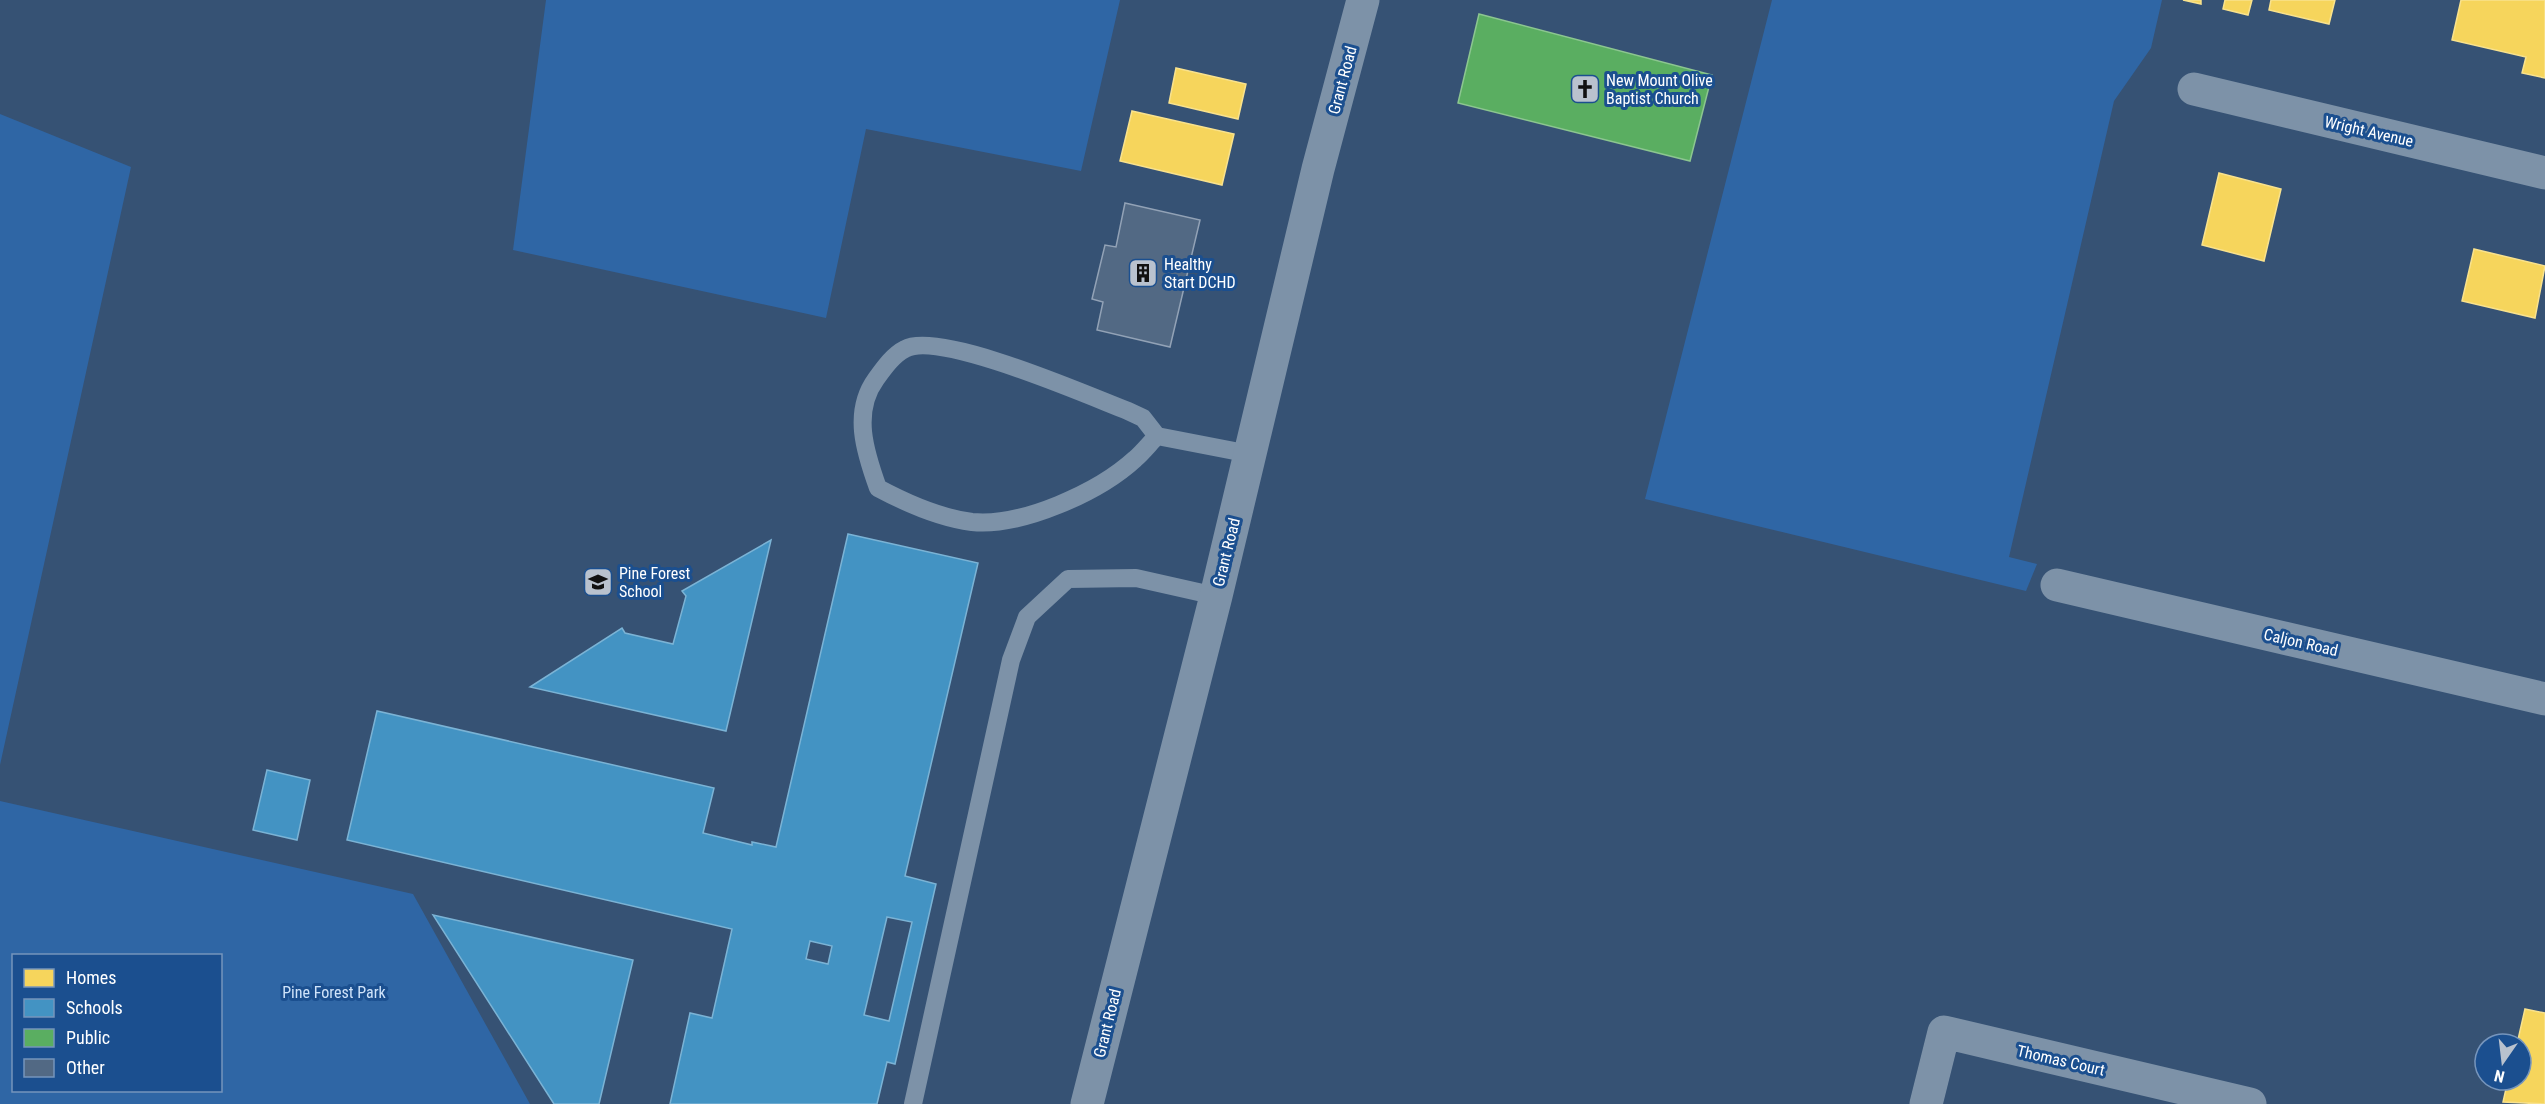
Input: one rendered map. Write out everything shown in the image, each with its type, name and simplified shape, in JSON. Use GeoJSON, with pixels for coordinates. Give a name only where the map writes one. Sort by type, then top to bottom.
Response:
{"type":"FeatureCollection","features":[{"type":"Feature","properties":{"kind":"street","name":"Grant Road"},"geometry":{"type":"LineString","coordinates":[[1087,1104],[1216,596],[1356,2]]}},
{"type":"Feature","properties":{"kind":"street","name":"Wright Avenue"},"geometry":{"type":"LineString","coordinates":[[2194,89],[2545,173]]}},
{"type":"Feature","properties":{"kind":"street","name":"Caljon Road"},"geometry":{"type":"LineString","coordinates":[[2057,585],[2545,699]]}},
{"type":"Feature","properties":{"kind":"street","name":"Thomas Court"},"geometry":{"type":"LineString","coordinates":[[1926,1104],[1944,1032],[2250,1104]]}},
{"type":"Feature","properties":{"kind":"lane"},"geometry":{"type":"LineString","coordinates":[[1157,436],[1134,460],[1103,482],[1040,513],[1000,521],[971,522],[909,505],[878,488],[867,456],[861,423],[867,391],[887,364],[906,348],[924,347],[964,352],[1008,363],[1143,418],[1157,436],[1250,454]]}},
{"type":"Feature","properties":{"kind":"lane"},"geometry":{"type":"LineString","coordinates":[[913,1104],[1011,660],[1027,617],[1068,579],[1136,578],[1216,596]]}},
{"type":"Feature","properties":{"kind":"green space"},"geometry":{"type":"Polygon","coordinates":[[[546,0],[1120,0],[1081,171],[866,129],[826,318],[513,250],[546,0]]]}},
{"type":"Feature","properties":{"kind":"green space"},"geometry":{"type":"Polygon","coordinates":[[[1772,0],[2162,0],[2151,48],[2114,101],[2009,557],[2037,564],[2026,591],[1645,499],[1772,0]]]}},
{"type":"Feature","properties":{"kind":"green space"},"geometry":{"type":"Polygon","coordinates":[[[0,114],[131,167],[0,765],[0,114]]]}},
{"type":"Feature","properties":{"kind":"green space","name":"Pine Forest Park"},"geometry":{"type":"Polygon","coordinates":[[[0,801],[413,894],[530,1104],[0,1104],[0,801]]]}},
{"type":"Feature","properties":{"kind":"building: Homes"},"geometry":{"type":"Polygon","coordinates":[[[2183,0],[2201,0],[2201,4],[2183,0]]]}},
{"type":"Feature","properties":{"kind":"building: Homes"},"geometry":{"type":"Polygon","coordinates":[[[2225,0],[2252,0],[2248,15],[2223,9],[2225,0]]]}},
{"type":"Feature","properties":{"kind":"building: Homes"},"geometry":{"type":"Polygon","coordinates":[[[2271,0],[2335,0],[2329,24],[2269,10],[2271,0]]]}},
{"type":"Feature","properties":{"kind":"building: Homes"},"geometry":{"type":"Polygon","coordinates":[[[2461,0],[2545,0],[2545,78],[2522,73],[2526,57],[2452,40],[2461,0]]]}},
{"type":"Feature","properties":{"kind":"building: Homes"},"geometry":{"type":"Polygon","coordinates":[[[1176,68],[1246,84],[1238,119],[1169,103],[1176,68]]]}},
{"type":"Feature","properties":{"kind":"building: Homes"},"geometry":{"type":"Polygon","coordinates":[[[1132,111],[1234,134],[1222,185],[1120,161],[1132,111]]]}},
{"type":"Feature","properties":{"kind":"building: Homes"},"geometry":{"type":"Polygon","coordinates":[[[2219,173],[2281,189],[2264,261],[2202,245],[2219,173]]]}},
{"type":"Feature","properties":{"kind":"building: Homes"},"geometry":{"type":"Polygon","coordinates":[[[2474,249],[2545,266],[2535,318],[2462,301],[2474,249]]]}},
{"type":"Feature","properties":{"kind":"building: Homes"},"geometry":{"type":"Polygon","coordinates":[[[2525,1009],[2545,1013],[2545,1104],[2503,1102],[2505,1092],[2533,1092],[2533,1032],[2520,1032],[2525,1009]]]}},
{"type":"Feature","properties":{"kind":"building: Schools"},"geometry":{"type":"Polygon","coordinates":[[[848,534],[978,563],[905,876],[936,884],[895,1064],[887,1062],[877,1104],[670,1104],[690,1013],[712,1018],[732,929],[347,840],[377,711],[714,788],[703,833],[752,845],[752,842],[776,847],[848,534]],[[887,917],[864,1015],[889,1021],[912,922],[887,917]],[[810,941],[806,959],[828,964],[832,946],[810,941]]]}},
{"type":"Feature","properties":{"kind":"building: Schools"},"geometry":{"type":"Polygon","coordinates":[[[771,540],[726,731],[530,687],[622,628],[625,633],[673,644],[686,596],[682,591],[771,540]]]}},
{"type":"Feature","properties":{"kind":"building: Schools"},"geometry":{"type":"Polygon","coordinates":[[[267,770],[310,780],[297,840],[253,830],[267,770]]]}},
{"type":"Feature","properties":{"kind":"building: Schools"},"geometry":{"type":"Polygon","coordinates":[[[433,915],[633,960],[599,1104],[554,1104],[433,915]]]}},
{"type":"Feature","properties":{"kind":"building: Public","name":"New Mount Olive Baptist Church"},"geometry":{"type":"Polygon","coordinates":[[[1479,14],[1712,75],[1690,161],[1458,103],[1479,14]]]}},
{"type":"Feature","properties":{"kind":"building: Other","name":"Healthy Start DCHD"},"geometry":{"type":"Polygon","coordinates":[[[1125,203],[1200,220],[1170,347],[1097,330],[1103,302],[1092,299],[1105,245],[1116,247],[1125,203]]]}},
{"type":"Feature","properties":{"kind":"place","name":"New Mount Olive Baptist Church"},"geometry":{"type":"Point","coordinates":[1585,89]}},
{"type":"Feature","properties":{"kind":"place","name":"Healthy Start DCHD"},"geometry":{"type":"Point","coordinates":[1143,273]}},
{"type":"Feature","properties":{"kind":"place","name":"Pine Forest School"},"geometry":{"type":"Point","coordinates":[598,582]}}]}
